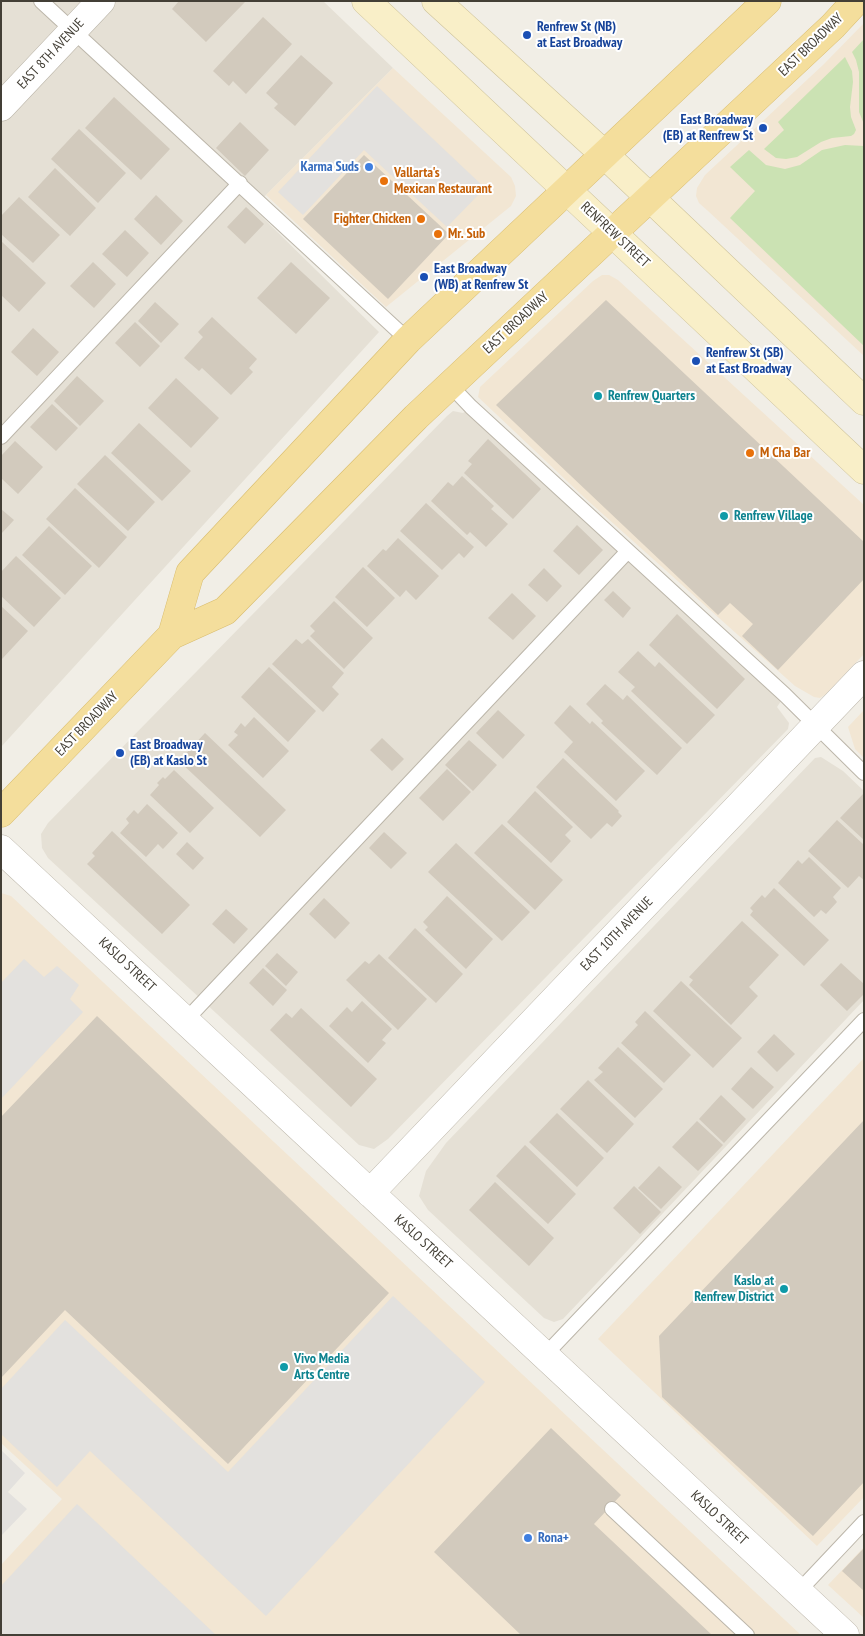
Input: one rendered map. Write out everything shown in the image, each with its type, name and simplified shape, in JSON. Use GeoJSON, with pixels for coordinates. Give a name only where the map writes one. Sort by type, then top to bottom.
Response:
{"type":"FeatureCollection","features":[{"type":"Feature","properties":{"kind":"main road","name":"EAST BROADWAY"},"geometry":{"type":"LineString","coordinates":[[1,813],[172,635],[225,611],[416,417],[833,26],[856,1]]}},
{"type":"Feature","properties":{"kind":"main road","name":"EAST BROADWAY"},"geometry":{"type":"LineString","coordinates":[[172,635],[190,572],[408,340],[568,191],[765,2]]}},
{"type":"Feature","properties":{"kind":"street","name":"EAST 8TH AVENUE"},"geometry":{"type":"LineString","coordinates":[[1,107],[101,1]]}},
{"type":"Feature","properties":{"kind":"street","name":"RENFREW STREET"},"geometry":{"type":"LineString","coordinates":[[366,1],[864,470]]}},
{"type":"Feature","properties":{"kind":"street"},"geometry":{"type":"LineString","coordinates":[[436,1],[605,155],[864,401]]}},
{"type":"Feature","properties":{"kind":"street","name":"EAST 10TH AVENUE"},"geometry":{"type":"LineString","coordinates":[[370,1193],[864,675]]}},
{"type":"Feature","properties":{"kind":"street","name":"KASLO STREET"},"geometry":{"type":"LineString","coordinates":[[1,849],[845,1635]]}},
{"type":"Feature","properties":{"kind":"lane"},"geometry":{"type":"LineString","coordinates":[[41,1],[408,340]]}},
{"type":"Feature","properties":{"kind":"lane"},"geometry":{"type":"LineString","coordinates":[[1,437],[240,183]]}},
{"type":"Feature","properties":{"kind":"lane"},"geometry":{"type":"LineString","coordinates":[[450,385],[471,407],[785,695],[864,773]]}},
{"type":"Feature","properties":{"kind":"lane"},"geometry":{"type":"LineString","coordinates":[[186,1020],[628,551]]}},
{"type":"Feature","properties":{"kind":"lane"},"geometry":{"type":"LineString","coordinates":[[545,1355],[864,1020]]}},
{"type":"Feature","properties":{"kind":"lane"},"geometry":{"type":"LineString","coordinates":[[612,1509],[747,1635]]}},
{"type":"Feature","properties":{"kind":"lane"},"geometry":{"type":"LineString","coordinates":[[798,1592],[864,1522]]}},
{"type":"Feature","properties":{"kind":"shaded area"},"geometry":{"type":"Polygon","coordinates":[[[1,1],[323,1],[393,68],[253,208],[379,332],[1,747],[1,1]]]}},
{"type":"Feature","properties":{"kind":"shaded area"},"geometry":{"type":"Polygon","coordinates":[[[864,23],[864,356],[699,203],[696,196],[697,188],[705,175],[824,64],[864,23]]]}},
{"type":"Feature","properties":{"kind":"shaded area"},"geometry":{"type":"Polygon","coordinates":[[[393,68],[511,177],[515,186],[516,196],[511,206],[386,307],[266,195],[393,68]]]}},
{"type":"Feature","properties":{"kind":"shaded area"},"geometry":{"type":"Polygon","coordinates":[[[377,86],[485,188],[447,227],[364,150],[303,215],[278,192],[377,86]]]}},
{"type":"Feature","properties":{"kind":"shaded area"},"geometry":{"type":"Polygon","coordinates":[[[602,275],[609,275],[618,280],[864,505],[864,654],[820,698],[814,697],[795,686],[586,499],[478,397],[480,387],[593,281],[602,275]]]}},
{"type":"Feature","properties":{"kind":"shaded area"},"geometry":{"type":"Polygon","coordinates":[[[471,407],[785,695],[777,707],[789,723],[788,729],[388,1139],[374,1149],[359,1145],[48,858],[42,848],[41,834],[48,823],[447,416],[453,411],[463,413],[471,407]]]}},
{"type":"Feature","properties":{"kind":"shaded area"},"geometry":{"type":"Polygon","coordinates":[[[864,710],[864,758],[855,749],[848,727],[864,710]]]}},
{"type":"Feature","properties":{"kind":"shaded area"},"geometry":{"type":"Polygon","coordinates":[[[821,757],[843,771],[864,791],[864,1000],[563,1319],[554,1322],[544,1318],[428,1210],[419,1196],[426,1171],[446,1143],[815,758],[821,757]]]}},
{"type":"Feature","properties":{"kind":"shaded area"},"geometry":{"type":"Polygon","coordinates":[[[1,893],[11,896],[801,1635],[1,1635],[1,1565],[62,1499],[1,1443],[1,893]]]}},
{"type":"Feature","properties":{"kind":"shaded area"},"geometry":{"type":"Polygon","coordinates":[[[24,959],[44,977],[57,966],[79,985],[70,999],[83,1012],[1,1099],[1,983],[24,959]]]}},
{"type":"Feature","properties":{"kind":"shaded area","name":"Kaslo at Renfrew District"},"geometry":{"type":"Polygon","coordinates":[[[864,1058],[864,1497],[817,1546],[598,1339],[864,1058]]]}},
{"type":"Feature","properties":{"kind":"shaded area"},"geometry":{"type":"Polygon","coordinates":[[[393,1296],[485,1382],[266,1616],[90,1451],[57,1487],[1,1434],[1,1389],[65,1320],[228,1472],[393,1296]]]}},
{"type":"Feature","properties":{"kind":"shaded area"},"geometry":{"type":"Polygon","coordinates":[[[1,1450],[25,1473],[8,1492],[27,1509],[1,1536],[1,1450]]]}},
{"type":"Feature","properties":{"kind":"shaded area"},"geometry":{"type":"Polygon","coordinates":[[[77,1504],[216,1635],[4,1635],[1,1632],[1,1586],[77,1504]]]}},
{"type":"Feature","properties":{"kind":"shaded area"},"geometry":{"type":"Polygon","coordinates":[[[864,1547],[864,1618],[828,1585],[864,1547]]]}},
{"type":"Feature","properties":{"kind":"green space"},"geometry":{"type":"Polygon","coordinates":[[[864,39],[864,124],[859,112],[859,72],[852,52],[864,39]]]}},
{"type":"Feature","properties":{"kind":"green space"},"geometry":{"type":"Polygon","coordinates":[[[845,57],[852,71],[853,82],[850,107],[851,117],[856,130],[854,134],[821,142],[797,157],[786,159],[776,158],[764,149],[784,130],[778,122],[845,57]]]}},
{"type":"Feature","properties":{"kind":"green space"},"geometry":{"type":"Polygon","coordinates":[[[845,145],[864,146],[864,346],[730,218],[755,191],[730,167],[749,150],[766,165],[785,169],[800,165],[822,150],[845,145]]]}},
{"type":"Feature","properties":{"kind":"building"},"geometry":{"type":"Polygon","coordinates":[[[179,1],[245,2],[206,42],[172,9],[179,1]]]}},
{"type":"Feature","properties":{"kind":"building"},"geometry":{"type":"Polygon","coordinates":[[[263,17],[292,44],[246,94],[233,81],[229,86],[213,71],[263,17]]]}},
{"type":"Feature","properties":{"kind":"building"},"geometry":{"type":"Polygon","coordinates":[[[301,55],[333,83],[295,126],[274,108],[278,104],[266,93],[301,55]]]}},
{"type":"Feature","properties":{"kind":"building"},"geometry":{"type":"Polygon","coordinates":[[[114,97],[170,149],[141,180],[85,128],[114,97]]]}},
{"type":"Feature","properties":{"kind":"building"},"geometry":{"type":"Polygon","coordinates":[[[240,122],[269,150],[245,176],[216,148],[240,122]]]}},
{"type":"Feature","properties":{"kind":"building"},"geometry":{"type":"Polygon","coordinates":[[[79,129],[126,173],[98,203],[51,159],[79,129]]]}},
{"type":"Feature","properties":{"kind":"building"},"geometry":{"type":"Polygon","coordinates":[[[364,155],[449,234],[388,299],[303,219],[364,155]]]}},
{"type":"Feature","properties":{"kind":"building"},"geometry":{"type":"Polygon","coordinates":[[[55,168],[96,208],[70,236],[28,197],[55,168]]]}},
{"type":"Feature","properties":{"kind":"building"},"geometry":{"type":"Polygon","coordinates":[[[156,195],[183,221],[161,245],[134,219],[156,195]]]}},
{"type":"Feature","properties":{"kind":"building"},"geometry":{"type":"Polygon","coordinates":[[[19,197],[60,235],[33,263],[1,234],[1,216],[19,197]]]}},
{"type":"Feature","properties":{"kind":"building"},"geometry":{"type":"Polygon","coordinates":[[[246,207],[264,224],[245,244],[227,227],[246,207]]]}},
{"type":"Feature","properties":{"kind":"building"},"geometry":{"type":"Polygon","coordinates":[[[125,230],[149,253],[127,277],[102,254],[125,230]]]}},
{"type":"Feature","properties":{"kind":"building"},"geometry":{"type":"Polygon","coordinates":[[[1,241],[46,283],[19,312],[1,295],[1,241]]]}},
{"type":"Feature","properties":{"kind":"building"},"geometry":{"type":"Polygon","coordinates":[[[93,262],[116,284],[94,308],[70,286],[93,262]]]}},
{"type":"Feature","properties":{"kind":"building"},"geometry":{"type":"Polygon","coordinates":[[[291,262],[330,298],[296,334],[257,298],[291,262]]]}},
{"type":"Feature","properties":{"kind":"building","name":"Renfrew Village"},"geometry":{"type":"Polygon","coordinates":[[[606,300],[864,542],[864,579],[778,670],[742,636],[753,624],[730,603],[718,615],[496,405],[606,300]]]}},
{"type":"Feature","properties":{"kind":"building"},"geometry":{"type":"Polygon","coordinates":[[[155,302],[179,324],[161,343],[138,321],[155,302]]]}},
{"type":"Feature","properties":{"kind":"building"},"geometry":{"type":"Polygon","coordinates":[[[212,317],[257,359],[249,368],[253,372],[231,395],[202,368],[199,371],[184,358],[203,337],[198,332],[212,317]]]}},
{"type":"Feature","properties":{"kind":"building"},"geometry":{"type":"Polygon","coordinates":[[[135,322],[160,346],[140,367],[115,343],[135,322]]]}},
{"type":"Feature","properties":{"kind":"building"},"geometry":{"type":"Polygon","coordinates":[[[33,328],[59,352],[37,376],[11,352],[33,328]]]}},
{"type":"Feature","properties":{"kind":"building"},"geometry":{"type":"Polygon","coordinates":[[[77,376],[104,401],[80,426],[54,401],[77,376]]]}},
{"type":"Feature","properties":{"kind":"building"},"geometry":{"type":"Polygon","coordinates":[[[176,378],[219,418],[191,448],[148,408],[176,378]]]}},
{"type":"Feature","properties":{"kind":"building"},"geometry":{"type":"Polygon","coordinates":[[[52,404],[78,428],[56,451],[30,427],[52,404]]]}},
{"type":"Feature","properties":{"kind":"building"},"geometry":{"type":"Polygon","coordinates":[[[139,423],[191,471],[162,501],[111,453],[139,423]]]}},
{"type":"Feature","properties":{"kind":"building"},"geometry":{"type":"Polygon","coordinates":[[[488,439],[541,489],[513,519],[464,473],[472,464],[468,461],[488,439]]]}},
{"type":"Feature","properties":{"kind":"building"},"geometry":{"type":"Polygon","coordinates":[[[15,441],[43,467],[18,494],[1,478],[1,456],[15,441]]]}},
{"type":"Feature","properties":{"kind":"building"},"geometry":{"type":"Polygon","coordinates":[[[105,455],[155,502],[128,531],[77,484],[105,455]]]}},
{"type":"Feature","properties":{"kind":"building"},"geometry":{"type":"Polygon","coordinates":[[[462,476],[494,506],[491,509],[508,524],[486,547],[470,532],[467,535],[431,501],[448,482],[453,486],[462,476]]]}},
{"type":"Feature","properties":{"kind":"building"},"geometry":{"type":"Polygon","coordinates":[[[75,488],[127,537],[99,568],[46,519],[75,488]]]}},
{"type":"Feature","properties":{"kind":"building"},"geometry":{"type":"Polygon","coordinates":[[[426,503],[474,547],[464,558],[459,553],[442,570],[400,531],[426,503]]]}},
{"type":"Feature","properties":{"kind":"building"},"geometry":{"type":"Polygon","coordinates":[[[1,509],[14,520],[1,534],[1,509]]]}},
{"type":"Feature","properties":{"kind":"building"},"geometry":{"type":"Polygon","coordinates":[[[577,525],[603,550],[579,575],[553,551],[577,525]]]}},
{"type":"Feature","properties":{"kind":"building"},"geometry":{"type":"Polygon","coordinates":[[[49,526],[92,566],[65,595],[22,555],[49,526]]]}},
{"type":"Feature","properties":{"kind":"building"},"geometry":{"type":"Polygon","coordinates":[[[398,538],[439,576],[416,600],[406,590],[400,597],[367,566],[383,549],[386,551],[398,538]]]}},
{"type":"Feature","properties":{"kind":"building"},"geometry":{"type":"Polygon","coordinates":[[[16,556],[61,598],[34,627],[1,596],[1,572],[16,556]]]}},
{"type":"Feature","properties":{"kind":"building"},"geometry":{"type":"Polygon","coordinates":[[[363,567],[395,598],[367,627],[335,597],[363,567]]]}},
{"type":"Feature","properties":{"kind":"building"},"geometry":{"type":"Polygon","coordinates":[[[544,568],[562,586],[547,602],[528,585],[544,568]]]}},
{"type":"Feature","properties":{"kind":"building"},"geometry":{"type":"Polygon","coordinates":[[[613,591],[631,608],[623,618],[604,600],[613,591]]]}},
{"type":"Feature","properties":{"kind":"building"},"geometry":{"type":"Polygon","coordinates":[[[512,593],[536,616],[513,640],[488,618],[512,593]]]}},
{"type":"Feature","properties":{"kind":"building"},"geometry":{"type":"Polygon","coordinates":[[[334,601],[373,638],[344,669],[310,636],[315,631],[310,626],[334,601]]]}},
{"type":"Feature","properties":{"kind":"building"},"geometry":{"type":"Polygon","coordinates":[[[1,606],[28,631],[2,659],[1,658],[1,606]]]}},
{"type":"Feature","properties":{"kind":"building"},"geometry":{"type":"Polygon","coordinates":[[[677,614],[745,679],[717,709],[649,645],[677,614]]]}},
{"type":"Feature","properties":{"kind":"building"},"geometry":{"type":"Polygon","coordinates":[[[296,639],[302,644],[308,639],[344,673],[332,687],[339,694],[323,712],[272,664],[296,639]]]}},
{"type":"Feature","properties":{"kind":"building"},"geometry":{"type":"Polygon","coordinates":[[[638,651],[655,667],[659,662],[715,715],[687,744],[631,691],[635,687],[618,672],[638,651]]]}},
{"type":"Feature","properties":{"kind":"building"},"geometry":{"type":"Polygon","coordinates":[[[269,667],[316,711],[288,742],[241,697],[269,667]]]}},
{"type":"Feature","properties":{"kind":"building"},"geometry":{"type":"Polygon","coordinates":[[[605,684],[623,700],[627,695],[682,748],[657,775],[601,723],[603,721],[586,704],[605,684]]]}},
{"type":"Feature","properties":{"kind":"building"},"geometry":{"type":"Polygon","coordinates":[[[570,705],[590,724],[592,721],[645,771],[616,801],[564,752],[573,742],[554,723],[570,705]]]}},
{"type":"Feature","properties":{"kind":"building"},"geometry":{"type":"Polygon","coordinates":[[[498,710],[525,735],[503,759],[476,733],[498,710]]]}},
{"type":"Feature","properties":{"kind":"building"},"geometry":{"type":"Polygon","coordinates":[[[254,717],[289,751],[263,778],[228,745],[238,735],[234,732],[241,723],[245,727],[254,717]]]}},
{"type":"Feature","properties":{"kind":"building"},"geometry":{"type":"Polygon","coordinates":[[[205,733],[286,810],[260,837],[179,761],[205,733]]]}},
{"type":"Feature","properties":{"kind":"building"},"geometry":{"type":"Polygon","coordinates":[[[382,738],[404,759],[392,771],[370,750],[382,738]]]}},
{"type":"Feature","properties":{"kind":"building"},"geometry":{"type":"Polygon","coordinates":[[[469,740],[497,765],[473,791],[445,765],[469,740]]]}},
{"type":"Feature","properties":{"kind":"building"},"geometry":{"type":"Polygon","coordinates":[[[563,758],[622,816],[612,827],[607,823],[591,839],[536,787],[563,758]]]}},
{"type":"Feature","properties":{"kind":"building"},"geometry":{"type":"Polygon","coordinates":[[[447,769],[471,792],[443,821],[419,798],[447,769]]]}},
{"type":"Feature","properties":{"kind":"building"},"geometry":{"type":"Polygon","coordinates":[[[174,770],[214,808],[190,833],[150,795],[159,785],[157,783],[163,777],[165,779],[174,770]]]}},
{"type":"Feature","properties":{"kind":"building"},"geometry":{"type":"Polygon","coordinates":[[[535,791],[573,827],[565,835],[571,841],[551,863],[507,822],[535,791]]]}},
{"type":"Feature","properties":{"kind":"building"},"geometry":{"type":"Polygon","coordinates":[[[864,793],[864,840],[840,818],[864,793]]]}},
{"type":"Feature","properties":{"kind":"building"},"geometry":{"type":"Polygon","coordinates":[[[147,804],[178,833],[163,849],[158,844],[146,857],[120,833],[129,823],[126,819],[134,810],[138,814],[147,804]]]}},
{"type":"Feature","properties":{"kind":"building"},"geometry":{"type":"Polygon","coordinates":[[[837,820],[864,845],[864,880],[859,876],[848,888],[808,851],[837,820]]]}},
{"type":"Feature","properties":{"kind":"building"},"geometry":{"type":"Polygon","coordinates":[[[502,824],[563,880],[535,910],[474,853],[502,824]]]}},
{"type":"Feature","properties":{"kind":"building"},"geometry":{"type":"Polygon","coordinates":[[[112,831],[190,905],[162,934],[87,864],[95,856],[92,853],[112,831]]]}},
{"type":"Feature","properties":{"kind":"building"},"geometry":{"type":"Polygon","coordinates":[[[384,832],[407,853],[391,869],[369,848],[384,832]]]}},
{"type":"Feature","properties":{"kind":"building"},"geometry":{"type":"Polygon","coordinates":[[[187,842],[204,858],[193,870],[176,854],[187,842]]]}},
{"type":"Feature","properties":{"kind":"building"},"geometry":{"type":"Polygon","coordinates":[[[456,843],[530,912],[502,941],[428,872],[456,843]]]}},
{"type":"Feature","properties":{"kind":"building"},"geometry":{"type":"Polygon","coordinates":[[[809,857],[841,888],[833,897],[837,902],[826,914],[821,910],[814,917],[778,883],[798,860],[802,864],[809,857]]]}},
{"type":"Feature","properties":{"kind":"building"},"geometry":{"type":"Polygon","coordinates":[[[774,888],[829,940],[804,966],[750,915],[753,911],[750,908],[762,895],[765,898],[774,888]]]}},
{"type":"Feature","properties":{"kind":"building"},"geometry":{"type":"Polygon","coordinates":[[[447,896],[493,939],[466,969],[425,930],[428,927],[423,922],[447,896]]]}},
{"type":"Feature","properties":{"kind":"building"},"geometry":{"type":"Polygon","coordinates":[[[324,898],[350,923],[335,939],[309,914],[324,898]]]}},
{"type":"Feature","properties":{"kind":"building"},"geometry":{"type":"Polygon","coordinates":[[[226,909],[248,929],[234,944],[212,924],[226,909]]]}},
{"type":"Feature","properties":{"kind":"building"},"geometry":{"type":"Polygon","coordinates":[[[742,921],[779,955],[749,987],[758,996],[731,1025],[689,985],[693,980],[689,977],[742,921]]]}},
{"type":"Feature","properties":{"kind":"building"},"geometry":{"type":"Polygon","coordinates":[[[415,928],[463,974],[436,1003],[388,958],[415,928]]]}},
{"type":"Feature","properties":{"kind":"building"},"geometry":{"type":"Polygon","coordinates":[[[277,953],[298,972],[286,986],[265,966],[277,953]]]}},
{"type":"Feature","properties":{"kind":"building"},"geometry":{"type":"Polygon","coordinates":[[[379,954],[427,999],[398,1030],[346,980],[365,961],[369,964],[379,954]]]}},
{"type":"Feature","properties":{"kind":"building"},"geometry":{"type":"Polygon","coordinates":[[[841,963],[864,984],[864,994],[847,1011],[820,985],[841,963]]]}},
{"type":"Feature","properties":{"kind":"building"},"geometry":{"type":"Polygon","coordinates":[[[263,968],[287,990],[273,1006],[249,983],[263,968]]]}},
{"type":"Feature","properties":{"kind":"building"},"geometry":{"type":"Polygon","coordinates":[[[681,981],[742,1038],[713,1068],[653,1011],[681,981]]]}},
{"type":"Feature","properties":{"kind":"building"},"geometry":{"type":"Polygon","coordinates":[[[362,1001],[392,1029],[382,1040],[386,1043],[368,1063],[329,1026],[347,1007],[352,1012],[362,1001]]]}},
{"type":"Feature","properties":{"kind":"building"},"geometry":{"type":"Polygon","coordinates":[[[301,1008],[377,1079],[351,1107],[270,1030],[286,1013],[292,1018],[301,1008]]]}},
{"type":"Feature","properties":{"kind":"building"},"geometry":{"type":"Polygon","coordinates":[[[645,1011],[691,1055],[664,1083],[621,1043],[638,1025],[635,1022],[645,1011]]]}},
{"type":"Feature","properties":{"kind":"building"},"geometry":{"type":"Polygon","coordinates":[[[97,1016],[389,1293],[228,1464],[65,1310],[1,1378],[1,1117],[97,1016]]]}},
{"type":"Feature","properties":{"kind":"building"},"geometry":{"type":"Polygon","coordinates":[[[774,1034],[795,1054],[777,1072],[757,1052],[774,1034]]]}},
{"type":"Feature","properties":{"kind":"building"},"geometry":{"type":"Polygon","coordinates":[[[618,1047],[663,1089],[635,1118],[594,1080],[603,1072],[598,1068],[618,1047]]]}},
{"type":"Feature","properties":{"kind":"building"},"geometry":{"type":"Polygon","coordinates":[[[751,1067],[774,1087],[753,1109],[731,1089],[751,1067]]]}},
{"type":"Feature","properties":{"kind":"building"},"geometry":{"type":"Polygon","coordinates":[[[588,1080],[634,1124],[607,1153],[560,1109],[588,1080]]]}},
{"type":"Feature","properties":{"kind":"building"},"geometry":{"type":"Polygon","coordinates":[[[721,1095],[746,1119],[724,1143],[699,1119],[721,1095]]]}},
{"type":"Feature","properties":{"kind":"building"},"geometry":{"type":"Polygon","coordinates":[[[557,1113],[604,1158],[577,1187],[529,1142],[557,1113]]]}},
{"type":"Feature","properties":{"kind":"building","name":"Kaslo at Renfrew District"},"geometry":{"type":"Polygon","coordinates":[[[864,1120],[864,1482],[813,1536],[662,1397],[659,1336],[864,1120]]]}},
{"type":"Feature","properties":{"kind":"building"},"geometry":{"type":"Polygon","coordinates":[[[697,1121],[723,1145],[698,1171],[672,1147],[697,1121]]]}},
{"type":"Feature","properties":{"kind":"building"},"geometry":{"type":"Polygon","coordinates":[[[525,1145],[576,1194],[548,1224],[496,1176],[525,1145]]]}},
{"type":"Feature","properties":{"kind":"building"},"geometry":{"type":"Polygon","coordinates":[[[659,1166],[682,1187],[661,1209],[638,1188],[659,1166]]]}},
{"type":"Feature","properties":{"kind":"building"},"geometry":{"type":"Polygon","coordinates":[[[495,1182],[554,1238],[529,1266],[469,1210],[495,1182]]]}},
{"type":"Feature","properties":{"kind":"building"},"geometry":{"type":"Polygon","coordinates":[[[634,1186],[661,1212],[640,1234],[613,1208],[634,1186]]]}},
{"type":"Feature","properties":{"kind":"building","name":"Rona+"},"geometry":{"type":"Polygon","coordinates":[[[551,1428],[621,1495],[594,1524],[712,1635],[521,1635],[434,1552],[551,1428]]]}},
{"type":"Feature","properties":{"kind":"building"},"geometry":{"type":"Polygon","coordinates":[[[864,1548],[864,1591],[842,1571],[864,1548]]]}},
{"type":"Feature","properties":{"kind":"place","name":"Renfrew St (NB) at East Broadway"},"geometry":{"type":"Point","coordinates":[527,35]}},
{"type":"Feature","properties":{"kind":"place","name":"East Broadway (EB) at Renfrew St"},"geometry":{"type":"Point","coordinates":[763,128]}},
{"type":"Feature","properties":{"kind":"place","name":"Karma Suds"},"geometry":{"type":"Point","coordinates":[369,167]}},
{"type":"Feature","properties":{"kind":"place","name":"Vallarta's Mexican Restaurant"},"geometry":{"type":"Point","coordinates":[384,181]}},
{"type":"Feature","properties":{"kind":"place","name":"Fighter Chicken"},"geometry":{"type":"Point","coordinates":[421,219]}},
{"type":"Feature","properties":{"kind":"place","name":"Mr. Sub"},"geometry":{"type":"Point","coordinates":[438,234]}},
{"type":"Feature","properties":{"kind":"place","name":"East Broadway (WB) at Renfrew St"},"geometry":{"type":"Point","coordinates":[424,277]}},
{"type":"Feature","properties":{"kind":"place","name":"Renfrew St (SB) at East Broadway"},"geometry":{"type":"Point","coordinates":[696,361]}},
{"type":"Feature","properties":{"kind":"place","name":"Renfrew Quarters"},"geometry":{"type":"Point","coordinates":[598,396]}},
{"type":"Feature","properties":{"kind":"place","name":"M Cha Bar"},"geometry":{"type":"Point","coordinates":[750,453]}},
{"type":"Feature","properties":{"kind":"place","name":"Renfrew Village"},"geometry":{"type":"Point","coordinates":[724,516]}},
{"type":"Feature","properties":{"kind":"place","name":"East Broadway (EB) at Kaslo St"},"geometry":{"type":"Point","coordinates":[120,753]}},
{"type":"Feature","properties":{"kind":"place","name":"Kaslo at Renfrew District"},"geometry":{"type":"Point","coordinates":[784,1289]}},
{"type":"Feature","properties":{"kind":"place","name":"Vivo Media Arts Centre"},"geometry":{"type":"Point","coordinates":[284,1367]}},
{"type":"Feature","properties":{"kind":"place","name":"Rona+"},"geometry":{"type":"Point","coordinates":[528,1538]}}]}
